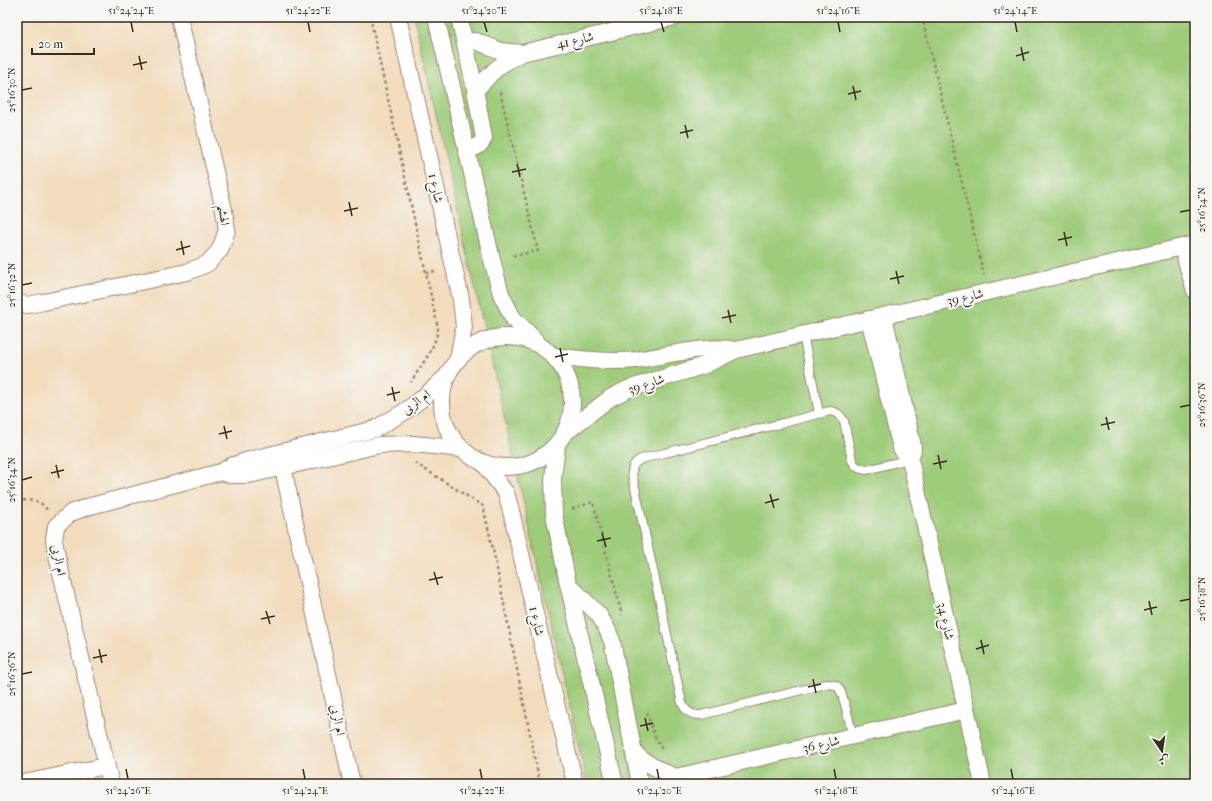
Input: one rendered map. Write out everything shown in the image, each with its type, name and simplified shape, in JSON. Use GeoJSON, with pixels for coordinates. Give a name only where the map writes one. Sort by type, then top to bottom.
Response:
{"type":"FeatureCollection","features":[{"type":"Feature","properties":{"kind":"street","name":"الهشم"},"geometry":{"type":"LineString","coordinates":[[17,302],[27,305],[44,302],[187,272],[206,264],[220,250],[227,230],[224,210],[179,17]]}},
{"type":"Feature","properties":{"kind":"street","name":"شارع 1"},"geometry":{"type":"LineString","coordinates":[[398,17],[461,300],[464,327],[458,359]]}},
{"type":"Feature","properties":{"kind":"street"},"geometry":{"type":"LineString","coordinates":[[436,17],[501,294],[513,318],[547,351],[569,379],[573,406],[561,439],[553,479],[554,514],[568,584],[615,784]]}},
{"type":"Feature","properties":{"kind":"street"},"geometry":{"type":"LineString","coordinates":[[459,17],[484,138],[482,144],[478,148],[466,150]]}},
{"type":"Feature","properties":{"kind":"street","name":"شارع 41"},"geometry":{"type":"LineString","coordinates":[[475,89],[484,82],[494,70],[507,60],[522,53],[675,17]]}},
{"type":"Feature","properties":{"kind":"street","name":"شارع 41"},"geometry":{"type":"LineString","coordinates":[[465,42],[476,41],[501,51],[522,53]]}},
{"type":"Feature","properties":{"kind":"street"},"geometry":{"type":"LineString","coordinates":[[1189,245],[1195,291]]}},
{"type":"Feature","properties":{"kind":"street","name":"شارع 39"},"geometry":{"type":"LineString","coordinates":[[561,439],[610,398],[628,389],[705,365],[736,350],[1189,245]]}},
{"type":"Feature","properties":{"kind":"street","name":"شارع 34"},"geometry":{"type":"LineString","coordinates":[[877,318],[913,446],[910,458],[983,784]]}},
{"type":"Feature","properties":{"kind":"street"},"geometry":{"type":"LineString","coordinates":[[547,351],[520,338],[497,338],[476,345],[458,359],[447,376],[441,401],[446,428],[461,449],[485,465],[511,468],[536,461],[561,439]]}},
{"type":"Feature","properties":{"kind":"street","name":"شارع 39"},"geometry":{"type":"LineString","coordinates":[[547,351],[605,361],[621,361],[719,347],[736,350]]}},
{"type":"Feature","properties":{"kind":"street","name":"ام الربى"},"geometry":{"type":"LineString","coordinates":[[111,784],[57,556],[54,540],[56,526],[71,513],[87,507],[221,472],[241,462],[375,429],[404,412],[424,397],[447,376]]}},
{"type":"Feature","properties":{"kind":"street","name":"ام الربى"},"geometry":{"type":"LineString","coordinates":[[221,472],[240,476],[283,468],[378,445],[413,444],[461,449]]}},
{"type":"Feature","properties":{"kind":"street","name":"شارع 1"},"geometry":{"type":"LineString","coordinates":[[485,465],[506,493],[511,511],[573,782]]}},
{"type":"Feature","properties":{"kind":"street","name":"ام الربى"},"geometry":{"type":"LineString","coordinates":[[283,468],[352,784]]}},
{"type":"Feature","properties":{"kind":"street"},"geometry":{"type":"LineString","coordinates":[[568,584],[599,615],[612,641],[640,784]]}},
{"type":"Feature","properties":{"kind":"street","name":"شارع 36"},"geometry":{"type":"LineString","coordinates":[[634,753],[644,762],[664,773],[671,780],[966,710]]}},
{"type":"Feature","properties":{"kind":"street"},"geometry":{"type":"LineString","coordinates":[[19,784],[106,766]]}},
{"type":"Feature","properties":{"kind":"lane"},"geometry":{"type":"LineString","coordinates":[[803,335],[820,413]]}},
{"type":"Feature","properties":{"kind":"lane"},"geometry":{"type":"LineString","coordinates":[[853,736],[841,691],[836,685],[831,684],[701,715],[695,715],[685,709],[682,703],[632,474],[632,467],[635,462],[641,459],[830,411],[841,415],[844,420],[852,460],[855,466],[860,469],[878,467],[910,458]]}},
{"type":"Feature","properties":{"kind":"path"},"geometry":{"type":"LineString","coordinates":[[922,17],[988,292]]}},
{"type":"Feature","properties":{"kind":"path"},"geometry":{"type":"LineString","coordinates":[[492,260],[538,251],[494,70]]}},
{"type":"Feature","properties":{"kind":"path"},"geometry":{"type":"LineString","coordinates":[[17,501],[35,501],[45,507],[56,526]]}},
{"type":"Feature","properties":{"kind":"green space"},"geometry":{"type":"Polygon","coordinates":[[[414,17],[1195,17],[1195,784],[587,784],[414,17]]]}}]}
